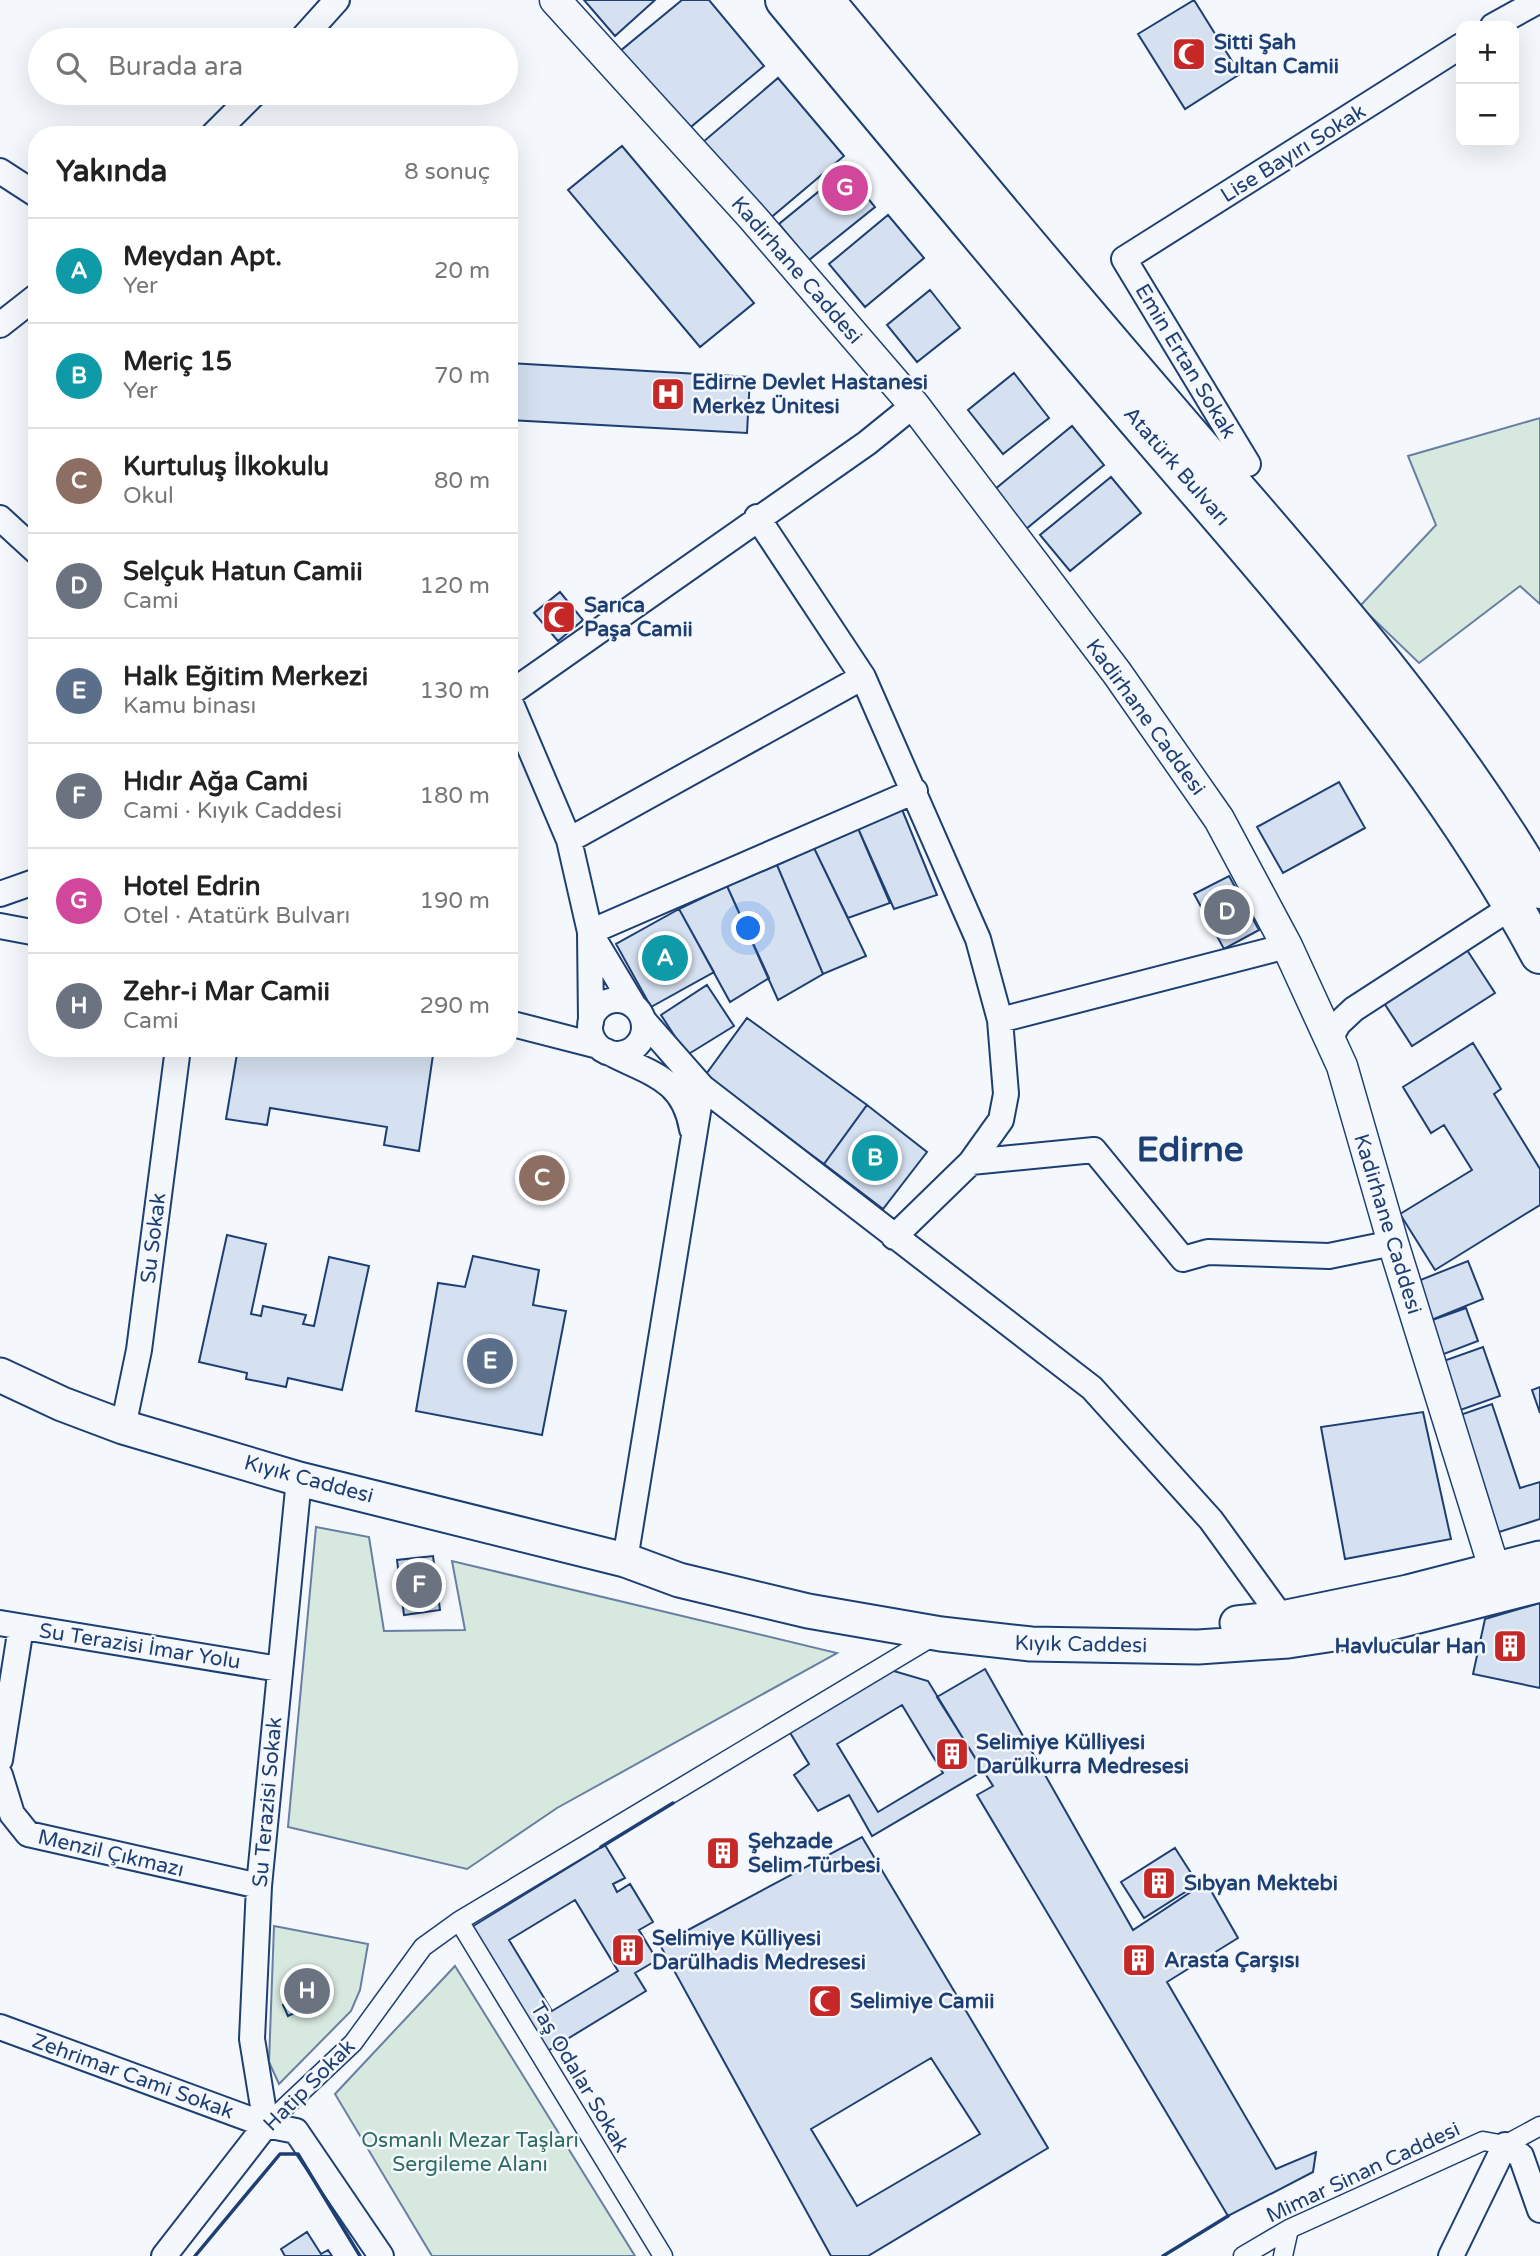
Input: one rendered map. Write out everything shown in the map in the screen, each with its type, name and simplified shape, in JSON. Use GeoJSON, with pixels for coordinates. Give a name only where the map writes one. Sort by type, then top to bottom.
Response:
{"type":"FeatureCollection","features":[{"type":"Feature","properties":{"kind":"main road","name":"Atatürk Bulvarı"},"geometry":{"type":"LineString","coordinates":[[785,0],[1039,306],[1353,673],[1482,855],[1527,898]]}},
{"type":"Feature","properties":{"kind":"main road","name":"Atatürk Bulvarı"},"geometry":{"type":"LineString","coordinates":[[824,0],[1078,304],[1367,641],[1473,782],[1527,898],[1540,954]]}},
{"type":"Feature","properties":{"kind":"main road","name":"Kıyık Caddesi"},"geometry":{"type":"LineString","coordinates":[[0,1375],[62,1404],[123,1427],[299,1479],[625,1560],[679,1580],[795,1608],[937,1634],[1031,1644],[1198,1647],[1499,1583],[1540,1585]]}},
{"type":"Feature","properties":{"kind":"main road","name":"Kıyık Caddesi"},"geometry":{"type":"LineString","coordinates":[[625,1560],[659,1558],[980,1621],[1050,1627],[1204,1625],[1285,1630]]}},
{"type":"Feature","properties":{"kind":"main road","name":"Kıyık Caddesi"},"geometry":{"type":"LineString","coordinates":[[1499,1583],[1540,1558]]}},
{"type":"Feature","properties":{"kind":"street"},"geometry":{"type":"LineString","coordinates":[[312,28],[337,0]]}},
{"type":"Feature","properties":{"kind":"street","name":"Kadirhane Caddesi"},"geometry":{"type":"LineString","coordinates":[[555,0],[753,218],[914,405],[1116,673],[1219,819],[1287,946],[1331,1037],[1499,1583]]}},
{"type":"Feature","properties":{"kind":"street"},"geometry":{"type":"LineString","coordinates":[[1502,21],[1540,0]]}},
{"type":"Feature","properties":{"kind":"street","name":"Lise Bayırı Sokak"},"geometry":{"type":"LineString","coordinates":[[1124,259],[1456,49]]}},
{"type":"Feature","properties":{"kind":"street"},"geometry":{"type":"LineString","coordinates":[[222,126],[243,105]]}},
{"type":"Feature","properties":{"kind":"street"},"geometry":{"type":"LineString","coordinates":[[0,172],[28,189]]}},
{"type":"Feature","properties":{"kind":"street","name":"Emin Ertan Sokak"},"geometry":{"type":"LineString","coordinates":[[1124,259],[1248,464]]}},
{"type":"Feature","properties":{"kind":"street"},"geometry":{"type":"LineString","coordinates":[[0,324],[28,303]]}},
{"type":"Feature","properties":{"kind":"street"},"geometry":{"type":"LineString","coordinates":[[518,700],[757,517],[867,443],[914,405]]}},
{"type":"Feature","properties":{"kind":"street"},"geometry":{"type":"LineString","coordinates":[[757,517],[863,677],[978,939],[1000,1020],[1006,1094],[1001,1120],[971,1162],[894,1237]]}},
{"type":"Feature","properties":{"kind":"street"},"geometry":{"type":"LineString","coordinates":[[0,518],[28,544]]}},
{"type":"Feature","properties":{"kind":"street"},"geometry":{"type":"LineString","coordinates":[[569,840],[863,677]]}},
{"type":"Feature","properties":{"kind":"street"},"geometry":{"type":"LineString","coordinates":[[518,721],[569,840],[590,932],[591,1031],[602,1049],[673,1086],[682,1095],[689,1109],[694,1136]]}},
{"type":"Feature","properties":{"kind":"street"},"geometry":{"type":"LineString","coordinates":[[590,932],[915,791]]}},
{"type":"Feature","properties":{"kind":"street"},"geometry":{"type":"LineString","coordinates":[[0,894],[28,884]]}},
{"type":"Feature","properties":{"kind":"street"},"geometry":{"type":"LineString","coordinates":[[1331,1037],[1338,1024],[1354,1009],[1527,898]]}},
{"type":"Feature","properties":{"kind":"street"},"geometry":{"type":"LineString","coordinates":[[0,926],[28,931]]}},
{"type":"Feature","properties":{"kind":"street"},"geometry":{"type":"LineString","coordinates":[[590,932],[639,1014],[702,1087],[894,1237],[1036,1341],[1093,1388],[1210,1520],[1285,1630]]}},
{"type":"Feature","properties":{"kind":"street"},"geometry":{"type":"LineString","coordinates":[[1000,1020],[1287,946]]}},
{"type":"Feature","properties":{"kind":"street"},"geometry":{"type":"LineString","coordinates":[[591,1022],[594,1013],[608,1002],[617,1000],[639,1014]]}},
{"type":"Feature","properties":{"kind":"street"},"geometry":{"type":"LineString","coordinates":[[518,1026],[622,1054],[637,1046],[642,1038],[639,1014]]}},
{"type":"Feature","properties":{"kind":"street","name":"Su Sokak"},"geometry":{"type":"LineString","coordinates":[[123,1427],[139,1350],[177,1057]]}},
{"type":"Feature","properties":{"kind":"street"},"geometry":{"type":"LineString","coordinates":[[625,1560],[702,1087]]}},
{"type":"Feature","properties":{"kind":"street"},"geometry":{"type":"LineString","coordinates":[[971,1162],[1094,1150],[1183,1259],[1208,1252],[1329,1256],[1393,1243]]}},
{"type":"Feature","properties":{"kind":"street","name":"Su Terazisi Sokak"},"geometry":{"type":"LineString","coordinates":[[267,2125],[252,2039],[259,1886],[299,1479]]}},
{"type":"Feature","properties":{"kind":"street"},"geometry":{"type":"LineString","coordinates":[[0,1760],[10,1625]]}},
{"type":"Feature","properties":{"kind":"street","name":"Su Terazisi İmar Yolu"},"geometry":{"type":"LineString","coordinates":[[10,1625],[279,1669]]}},
{"type":"Feature","properties":{"kind":"street","name":"Hatip Sokak"},"geometry":{"type":"LineString","coordinates":[[164,2256],[267,2125],[353,2043],[423,1947],[459,1922],[937,1634]]}},
{"type":"Feature","properties":{"kind":"street","name":"Menzil Çıkmazı"},"geometry":{"type":"LineString","coordinates":[[0,1775],[12,1814],[28,1834],[259,1886]]}},
{"type":"Feature","properties":{"kind":"street","name":"Taş Odalar Sokak"},"geometry":{"type":"LineString","coordinates":[[459,1922],[663,2256]]}},
{"type":"Feature","properties":{"kind":"street","name":"Zehrimar Cami Sokak"},"geometry":{"type":"LineString","coordinates":[[0,2028],[267,2125],[296,2132],[381,2256]]}},
{"type":"Feature","properties":{"kind":"street"},"geometry":{"type":"LineString","coordinates":[[1451,2256],[1505,2145],[1540,2126]]}},
{"type":"Feature","properties":{"kind":"street","name":"Mimar Sinan Caddesi"},"geometry":{"type":"LineString","coordinates":[[1242,2256],[1289,2229],[1483,2141],[1505,2145]]}},
{"type":"Feature","properties":{"kind":"street"},"geometry":{"type":"LineString","coordinates":[[1505,2145],[1521,2156],[1540,2210]]}},
{"type":"Feature","properties":{"kind":"street"},"geometry":{"type":"LineString","coordinates":[[1283,2256],[1289,2229]]}},
{"type":"Feature","properties":{"kind":"green space"},"geometry":{"type":"Polygon","coordinates":[[[1540,418],[1540,604],[1520,586],[1419,663],[1360,606],[1436,525],[1408,456],[1540,418]]]}},
{"type":"Feature","properties":{"kind":"green space"},"geometry":{"type":"Polygon","coordinates":[[[316,1527],[369,1537],[384,1631],[465,1630],[452,1561],[837,1653],[557,1808],[467,1869],[288,1827],[316,1527]]]}},
{"type":"Feature","properties":{"kind":"green space"},"geometry":{"type":"Polygon","coordinates":[[[274,1926],[368,1944],[360,1990],[351,2011],[279,2084],[269,2062],[274,1926]],[[317,1971],[285,1986],[292,2001],[284,2005],[288,2016],[329,1996],[317,1971]]]}},
{"type":"Feature","properties":{"kind":"green space","name":"Osmanlı Mezar Taşları Sergileme Alanı"},"geometry":{"type":"Polygon","coordinates":[[[455,1966],[635,2256],[432,2256],[335,2094],[455,1966]]]}},
{"type":"Feature","properties":{"kind":"building"},"geometry":{"type":"Polygon","coordinates":[[[584,0],[655,0],[615,36],[584,0]]]}},
{"type":"Feature","properties":{"kind":"building"},"geometry":{"type":"Polygon","coordinates":[[[682,0],[709,0],[764,66],[686,131],[619,52],[682,0]]]}},
{"type":"Feature","properties":{"kind":"building","name":"Sitti Şah Sultan Camii"},"geometry":{"type":"Polygon","coordinates":[[[1194,0],[1240,74],[1185,109],[1138,34],[1194,0]]]}},
{"type":"Feature","properties":{"kind":"building"},"geometry":{"type":"Polygon","coordinates":[[[778,78],[844,156],[768,220],[703,142],[778,78]]]}},
{"type":"Feature","properties":{"kind":"building"},"geometry":{"type":"Polygon","coordinates":[[[622,146],[754,303],[700,347],[568,190],[622,146]]]}},
{"type":"Feature","properties":{"kind":"building"},"geometry":{"type":"Polygon","coordinates":[[[845,170],[875,207],[809,260],[779,224],[845,170]]]}},
{"type":"Feature","properties":{"kind":"building"},"geometry":{"type":"Polygon","coordinates":[[[888,215],[924,258],[865,307],[829,264],[888,215]]]}},
{"type":"Feature","properties":{"kind":"building"},"geometry":{"type":"Polygon","coordinates":[[[930,290],[960,328],[917,362],[887,325],[930,290]]]}},
{"type":"Feature","properties":{"kind":"building"},"geometry":{"type":"Polygon","coordinates":[[[518,364],[750,377],[747,433],[518,420],[518,364]]]}},
{"type":"Feature","properties":{"kind":"building"},"geometry":{"type":"Polygon","coordinates":[[[1014,373],[1049,418],[1003,454],[968,410],[1014,373]]]}},
{"type":"Feature","properties":{"kind":"building"},"geometry":{"type":"Polygon","coordinates":[[[1072,426],[1104,465],[1026,529],[994,490],[1072,426]]]}},
{"type":"Feature","properties":{"kind":"building"},"geometry":{"type":"Polygon","coordinates":[[[1111,477],[1141,513],[1070,571],[1040,535],[1111,477]]]}},
{"type":"Feature","properties":{"kind":"building","name":"Sarıca Paşa Camii"},"geometry":{"type":"Polygon","coordinates":[[[560,592],[583,620],[558,641],[534,613],[560,592]]]}},
{"type":"Feature","properties":{"kind":"building"},"geometry":{"type":"Polygon","coordinates":[[[1339,782],[1365,828],[1283,873],[1257,827],[1339,782]]]}},
{"type":"Feature","properties":{"kind":"building"},"geometry":{"type":"Polygon","coordinates":[[[901,807],[937,895],[894,909],[857,826],[901,807]]]}},
{"type":"Feature","properties":{"kind":"building"},"geometry":{"type":"Polygon","coordinates":[[[857,826],[890,903],[848,918],[814,848],[857,826]]]}},
{"type":"Feature","properties":{"kind":"building"},"geometry":{"type":"Polygon","coordinates":[[[814,848],[866,956],[823,974],[777,865],[814,848]]]}},
{"type":"Feature","properties":{"kind":"building"},"geometry":{"type":"Polygon","coordinates":[[[777,865],[823,974],[778,1000],[727,886],[777,865]]]}},
{"type":"Feature","properties":{"kind":"building"},"geometry":{"type":"Polygon","coordinates":[[[1229,876],[1259,930],[1224,949],[1194,894],[1229,876]]]}},
{"type":"Feature","properties":{"kind":"building"},"geometry":{"type":"Polygon","coordinates":[[[727,886],[769,978],[730,1002],[679,909],[727,886]]]}},
{"type":"Feature","properties":{"kind":"building"},"geometry":{"type":"Polygon","coordinates":[[[679,909],[714,972],[651,1007],[616,944],[679,909]]]}},
{"type":"Feature","properties":{"kind":"building"},"geometry":{"type":"Polygon","coordinates":[[[1467,950],[1495,993],[1412,1046],[1384,1003],[1467,950]]]}},
{"type":"Feature","properties":{"kind":"building"},"geometry":{"type":"Polygon","coordinates":[[[707,985],[734,1026],[687,1055],[661,1015],[707,985]]]}},
{"type":"Feature","properties":{"kind":"building"},"geometry":{"type":"Polygon","coordinates":[[[747,1018],[867,1105],[824,1164],[704,1077],[747,1018]]]}},
{"type":"Feature","properties":{"kind":"building"},"geometry":{"type":"Polygon","coordinates":[[[1473,1043],[1501,1089],[1494,1094],[1540,1169],[1540,1205],[1435,1270],[1400,1214],[1472,1170],[1444,1125],[1431,1133],[1403,1087],[1473,1043]]]}},
{"type":"Feature","properties":{"kind":"building"},"geometry":{"type":"Polygon","coordinates":[[[236,1057],[433,1057],[419,1151],[384,1145],[387,1127],[270,1108],[267,1125],[226,1119],[236,1057]]]}},
{"type":"Feature","properties":{"kind":"building"},"geometry":{"type":"Polygon","coordinates":[[[867,1105],[927,1152],[883,1209],[824,1164],[867,1105]]]}},
{"type":"Feature","properties":{"kind":"building"},"geometry":{"type":"Polygon","coordinates":[[[227,1235],[266,1244],[251,1314],[261,1316],[263,1306],[306,1315],[303,1324],[314,1326],[329,1257],[369,1266],[342,1390],[288,1378],[286,1387],[246,1379],[247,1373],[199,1362],[227,1235]]]}},
{"type":"Feature","properties":{"kind":"building"},"geometry":{"type":"Polygon","coordinates":[[[473,1256],[539,1270],[533,1305],[566,1311],[542,1435],[416,1411],[438,1283],[465,1287],[473,1256]]]}},
{"type":"Feature","properties":{"kind":"building"},"geometry":{"type":"Polygon","coordinates":[[[1468,1261],[1483,1299],[1424,1323],[1408,1285],[1468,1261]]]}},
{"type":"Feature","properties":{"kind":"building"},"geometry":{"type":"Polygon","coordinates":[[[1466,1308],[1478,1341],[1436,1357],[1424,1323],[1466,1308]]]}},
{"type":"Feature","properties":{"kind":"building"},"geometry":{"type":"Polygon","coordinates":[[[1483,1347],[1500,1396],[1452,1413],[1435,1364],[1483,1347]]]}},
{"type":"Feature","properties":{"kind":"building"},"geometry":{"type":"Polygon","coordinates":[[[1540,1387],[1540,1413],[1532,1390],[1540,1387]]]}},
{"type":"Feature","properties":{"kind":"building"},"geometry":{"type":"Polygon","coordinates":[[[1492,1404],[1520,1488],[1540,1482],[1540,1519],[1496,1533],[1457,1416],[1492,1404]]]}},
{"type":"Feature","properties":{"kind":"building"},"geometry":{"type":"Polygon","coordinates":[[[1423,1412],[1451,1539],[1345,1559],[1321,1427],[1423,1412]]]}},
{"type":"Feature","properties":{"kind":"building"},"geometry":{"type":"Polygon","coordinates":[[[433,1556],[440,1610],[404,1615],[397,1560],[433,1556]]]}},
{"type":"Feature","properties":{"kind":"building","name":"Havlucular Han"},"geometry":{"type":"Polygon","coordinates":[[[1540,1603],[1540,1688],[1473,1674],[1485,1619],[1540,1603]]]}},
{"type":"Feature","properties":{"kind":"building","name":"Selimiye Külliyesi Darülkurra Medresesi"},"geometry":{"type":"Polygon","coordinates":[[[887,1669],[928,1681],[983,1771],[872,1836],[849,1795],[818,1811],[794,1775],[809,1764],[789,1731],[887,1669]],[[902,1705],[837,1744],[878,1812],[943,1773],[902,1705]]]}},
{"type":"Feature","properties":{"kind":"building","name":"Arasta Çarşısı"},"geometry":{"type":"Polygon","coordinates":[[[985,1669],[1133,1930],[1206,1882],[1238,1938],[1167,1982],[1276,2169],[1316,2152],[1313,2172],[1228,2216],[977,1795],[993,1786],[937,1697],[985,1669]]]}},
{"type":"Feature","properties":{"kind":"building","name":"Selimiye Camii"},"geometry":{"type":"Polygon","coordinates":[[[862,1837],[1048,2148],[868,2256],[831,2256],[660,1945],[862,1837]],[[931,2058],[811,2129],[857,2206],[980,2134],[931,2058]]]}},
{"type":"Feature","properties":{"kind":"building","name":"Şehzade Selim Türbesi"},"geometry":{"type":"Polygon","coordinates":[[[728,1840],[736,1858],[718,1866],[710,1847],[728,1840]]]}},
{"type":"Feature","properties":{"kind":"building","name":"Selimiye Külliyesi Darülhadis Medresesi"},"geometry":{"type":"Polygon","coordinates":[[[605,1845],[625,1878],[613,1884],[617,1892],[630,1884],[653,1922],[639,1930],[657,1960],[635,1973],[646,1991],[546,2052],[470,1928],[605,1845]],[[575,1900],[509,1940],[552,2011],[618,1971],[575,1900]]]}},
{"type":"Feature","properties":{"kind":"building","name":"Sıbyan Mektebi"},"geometry":{"type":"Polygon","coordinates":[[[1175,1848],[1198,1884],[1144,1918],[1121,1882],[1175,1848]]]}},
{"type":"Feature","properties":{"kind":"building"},"geometry":{"type":"Polygon","coordinates":[[[317,1970],[329,1996],[288,2016],[283,2005],[292,2001],[285,1986],[317,1970]]]}},
{"type":"Feature","properties":{"kind":"building"},"geometry":{"type":"Polygon","coordinates":[[[307,2232],[321,2254],[328,2250],[332,2256],[285,2256],[281,2249],[307,2232]]]}},
{"type":"Feature","properties":{"kind":"wall"},"geometry":{"type":"LineString","coordinates":[[601,1847],[673,1803]]}},
{"type":"Feature","properties":{"kind":"wall"},"geometry":{"type":"LineString","coordinates":[[195,2256],[280,2154],[298,2154],[360,2256]]}},
{"type":"Feature","properties":{"kind":"wall"},"geometry":{"type":"LineString","coordinates":[[1163,2256],[1228,2216]]}},
{"type":"Feature","properties":{"kind":"place","name":"Sitti Şah Sultan Camii"},"geometry":{"type":"Point","coordinates":[1189,54]}},
{"type":"Feature","properties":{"kind":"place","name":"Hotel Edrin"},"geometry":{"type":"Point","coordinates":[845,188]}},
{"type":"Feature","properties":{"kind":"place","name":"Edirne Devlet Hastanesi Merkez Ünitesi"},"geometry":{"type":"Point","coordinates":[668,394]}},
{"type":"Feature","properties":{"kind":"place","name":"Sarıca Paşa Camii"},"geometry":{"type":"Point","coordinates":[559,617]}},
{"type":"Feature","properties":{"kind":"place","name":"Selçuk Hatun Camii"},"geometry":{"type":"Point","coordinates":[1227,912]}},
{"type":"Feature","properties":{"kind":"place","name":"Meydan Apt."},"geometry":{"type":"Point","coordinates":[665,958]}},
{"type":"Feature","properties":{"kind":"place","name":"Meriç 15"},"geometry":{"type":"Point","coordinates":[875,1158]}},
{"type":"Feature","properties":{"kind":"place","name":"Kurtuluş İlkokulu"},"geometry":{"type":"Point","coordinates":[542,1178]}},
{"type":"Feature","properties":{"kind":"place","name":"Halk Eğitim Merkezi"},"geometry":{"type":"Point","coordinates":[490,1361]}},
{"type":"Feature","properties":{"kind":"place","name":"Hıdır Ağa Cami"},"geometry":{"type":"Point","coordinates":[419,1585]}},
{"type":"Feature","properties":{"kind":"place","name":"Havlucular Han"},"geometry":{"type":"Point","coordinates":[1510,1646]}},
{"type":"Feature","properties":{"kind":"place","name":"Selimiye Külliyesi Darülkurra Medresesi"},"geometry":{"type":"Point","coordinates":[952,1754]}},
{"type":"Feature","properties":{"kind":"place","name":"Şehzade Selim Türbesi"},"geometry":{"type":"Point","coordinates":[723,1853]}},
{"type":"Feature","properties":{"kind":"place","name":"Sıbyan Mektebi"},"geometry":{"type":"Point","coordinates":[1159,1883]}},
{"type":"Feature","properties":{"kind":"place","name":"Selimiye Külliyesi Darülhadis Medresesi"},"geometry":{"type":"Point","coordinates":[628,1950]}},
{"type":"Feature","properties":{"kind":"place","name":"Arasta Çarşısı"},"geometry":{"type":"Point","coordinates":[1139,1960]}},
{"type":"Feature","properties":{"kind":"place","name":"Zehr-i Mar Camii"},"geometry":{"type":"Point","coordinates":[307,1991]}},
{"type":"Feature","properties":{"kind":"place","name":"Selimiye Camii"},"geometry":{"type":"Point","coordinates":[825,2001]}},
{"type":"Feature","properties":{"kind":"district","name":"Edirne"},"geometry":{"type":"Point","coordinates":[1190,1149]}}]}
